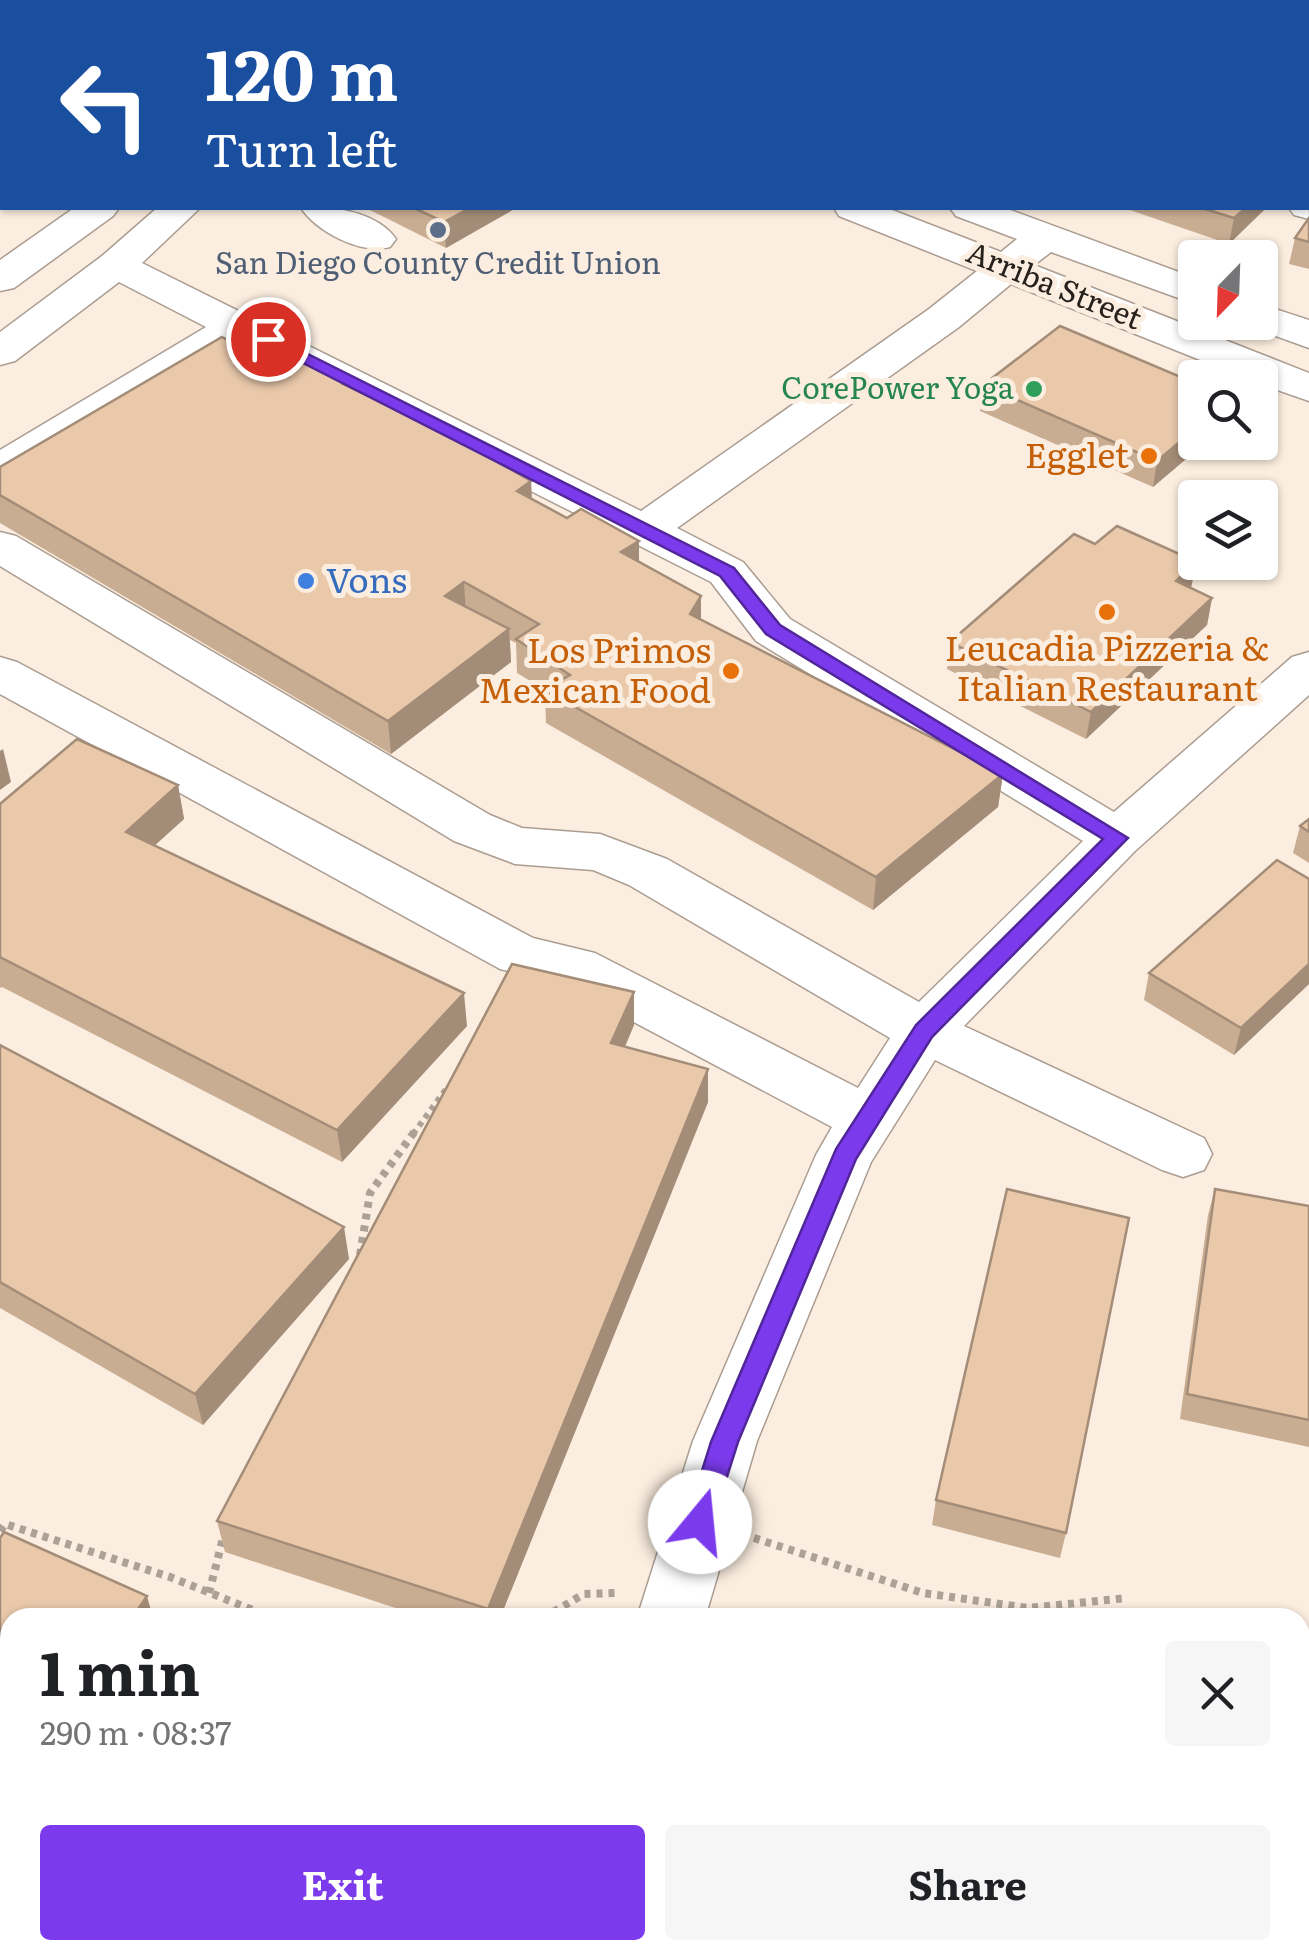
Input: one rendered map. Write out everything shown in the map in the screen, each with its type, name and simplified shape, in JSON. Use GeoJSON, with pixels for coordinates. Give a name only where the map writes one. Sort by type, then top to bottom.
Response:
{"type":"FeatureCollection","features":[{"type":"Feature","properties":{"kind":"street"},"geometry":{"type":"LineString","coordinates":[[0,278],[96,210]]}},
{"type":"Feature","properties":{"kind":"street"},"geometry":{"type":"LineString","coordinates":[[0,352],[116,266],[178,210]]}},
{"type":"Feature","properties":{"kind":"street"},"geometry":{"type":"LineString","coordinates":[[322,210],[376,239]]}},
{"type":"Feature","properties":{"kind":"street","name":"Arriba Street"},"geometry":{"type":"LineString","coordinates":[[859,210],[1309,388]]}},
{"type":"Feature","properties":{"kind":"street","name":"Arriba Street"},"geometry":{"type":"LineString","coordinates":[[975,210],[1178,286]]}},
{"type":"Feature","properties":{"kind":"street"},"geometry":{"type":"LineString","coordinates":[[643,531],[944,318],[1046,236]]}},
{"type":"Feature","properties":{"kind":"street"},"geometry":{"type":"LineString","coordinates":[[116,266],[240,324],[727,572],[773,630],[1118,838]]}},
{"type":"Feature","properties":{"kind":"street"},"geometry":{"type":"LineString","coordinates":[[1278,323],[1309,335]]}},
{"type":"Feature","properties":{"kind":"street"},"geometry":{"type":"LineString","coordinates":[[0,469],[240,324]]}},
{"type":"Feature","properties":{"kind":"street"},"geometry":{"type":"LineString","coordinates":[[0,546],[472,828],[515,846],[600,852],[648,872],[924,1031],[1183,1154]]}},
{"type":"Feature","properties":{"kind":"street"},"geometry":{"type":"LineString","coordinates":[[675,1604],[725,1442],[837,1173],[924,1031],[1118,838],[1309,668]]}},
{"type":"Feature","properties":{"kind":"street"},"geometry":{"type":"LineString","coordinates":[[0,673],[520,956],[576,967],[869,1120]]}},
{"type":"Feature","properties":{"kind":"path"},"geometry":{"type":"LineString","coordinates":[[359,1259],[370,1193],[448,1085]]}},
{"type":"Feature","properties":{"kind":"path"},"geometry":{"type":"LineString","coordinates":[[700,1522],[922,1592],[1028,1608],[1128,1598]]}},
{"type":"Feature","properties":{"kind":"path"},"geometry":{"type":"LineString","coordinates":[[0,1531],[5,1524],[247,1608]]}},
{"type":"Feature","properties":{"kind":"path"},"geometry":{"type":"LineString","coordinates":[[209,1593],[226,1527]]}},
{"type":"Feature","properties":{"kind":"path"},"geometry":{"type":"LineString","coordinates":[[560,1608],[584,1594],[675,1604]]}},
{"type":"Feature","properties":{"kind":"building"},"geometry":{"type":"Polygon","coordinates":[[[418,210],[466,210],[444,222],[418,210]]]}},
{"type":"Feature","properties":{"kind":"building"},"geometry":{"type":"Polygon","coordinates":[[[1208,210],[1244,210],[1234,218],[1208,210]]]}},
{"type":"Feature","properties":{"kind":"building"},"geometry":{"type":"Polygon","coordinates":[[[1309,218],[1309,242],[1295,238],[1309,218]]]}},
{"type":"Feature","properties":{"kind":"building"},"geometry":{"type":"Polygon","coordinates":[[[1060,326],[1178,376],[1178,443],[1157,461],[983,385],[1060,326]]]}},
{"type":"Feature","properties":{"kind":"building"},"geometry":{"type":"Polygon","coordinates":[[[222,337],[245,349],[258,341],[288,355],[295,350],[350,380],[343,384],[422,422],[429,416],[486,446],[480,452],[531,481],[517,491],[567,518],[581,509],[639,541],[621,552],[701,596],[690,614],[1003,774],[876,877],[545,690],[570,675],[516,639],[539,624],[464,582],[445,596],[509,629],[388,721],[0,495],[0,467],[222,337]]]}},
{"type":"Feature","properties":{"kind":"building"},"geometry":{"type":"Polygon","coordinates":[[[1117,526],[1178,553],[1176,581],[1212,598],[1091,712],[950,642],[1074,534],[1095,544],[1117,526]]]}},
{"type":"Feature","properties":{"kind":"building"},"geometry":{"type":"Polygon","coordinates":[[[77,739],[178,785],[126,832],[464,993],[337,1130],[0,957],[0,804],[77,739]]]}},
{"type":"Feature","properties":{"kind":"building"},"geometry":{"type":"Polygon","coordinates":[[[1277,860],[1309,879],[1309,964],[1241,1028],[1149,973],[1277,860]]]}},
{"type":"Feature","properties":{"kind":"building"},"geometry":{"type":"Polygon","coordinates":[[[512,964],[634,992],[611,1043],[708,1069],[488,1608],[217,1521],[512,964]]]}},
{"type":"Feature","properties":{"kind":"building"},"geometry":{"type":"Polygon","coordinates":[[[0,1045],[344,1227],[195,1394],[0,1282],[0,1045]]]}},
{"type":"Feature","properties":{"kind":"building"},"geometry":{"type":"Polygon","coordinates":[[[1007,1189],[1129,1218],[1066,1533],[936,1500],[1007,1189]]]}},
{"type":"Feature","properties":{"kind":"building"},"geometry":{"type":"Polygon","coordinates":[[[1215,1189],[1309,1206],[1309,1420],[1187,1394],[1215,1189]]]}},
{"type":"Feature","properties":{"kind":"building"},"geometry":{"type":"Polygon","coordinates":[[[4,1532],[147,1596],[139,1608],[0,1608],[0,1538],[4,1532]]]}},
{"type":"Feature","properties":{"kind":"place","name":"San Diego County Credit Union"},"geometry":{"type":"Point","coordinates":[438,230]}},
{"type":"Feature","properties":{"kind":"place","name":"CorePower Yoga"},"geometry":{"type":"Point","coordinates":[1034,389]}},
{"type":"Feature","properties":{"kind":"place","name":"Egglet"},"geometry":{"type":"Point","coordinates":[1149,456]}},
{"type":"Feature","properties":{"kind":"place","name":"Vons"},"geometry":{"type":"Point","coordinates":[306,581]}},
{"type":"Feature","properties":{"kind":"place","name":"Leucadia Pizzeria & Italian Restaurant"},"geometry":{"type":"Point","coordinates":[1107,612]}},
{"type":"Feature","properties":{"kind":"place","name":"Los Primos Mexican Food"},"geometry":{"type":"Point","coordinates":[731,671]}},
{"type":"Feature","properties":{"kind":"route"},"geometry":{"type":"LineString","coordinates":[[268,339],[727,572],[773,630],[1118,838],[924,1031],[845,1156],[725,1442],[700,1522]]}}]}
